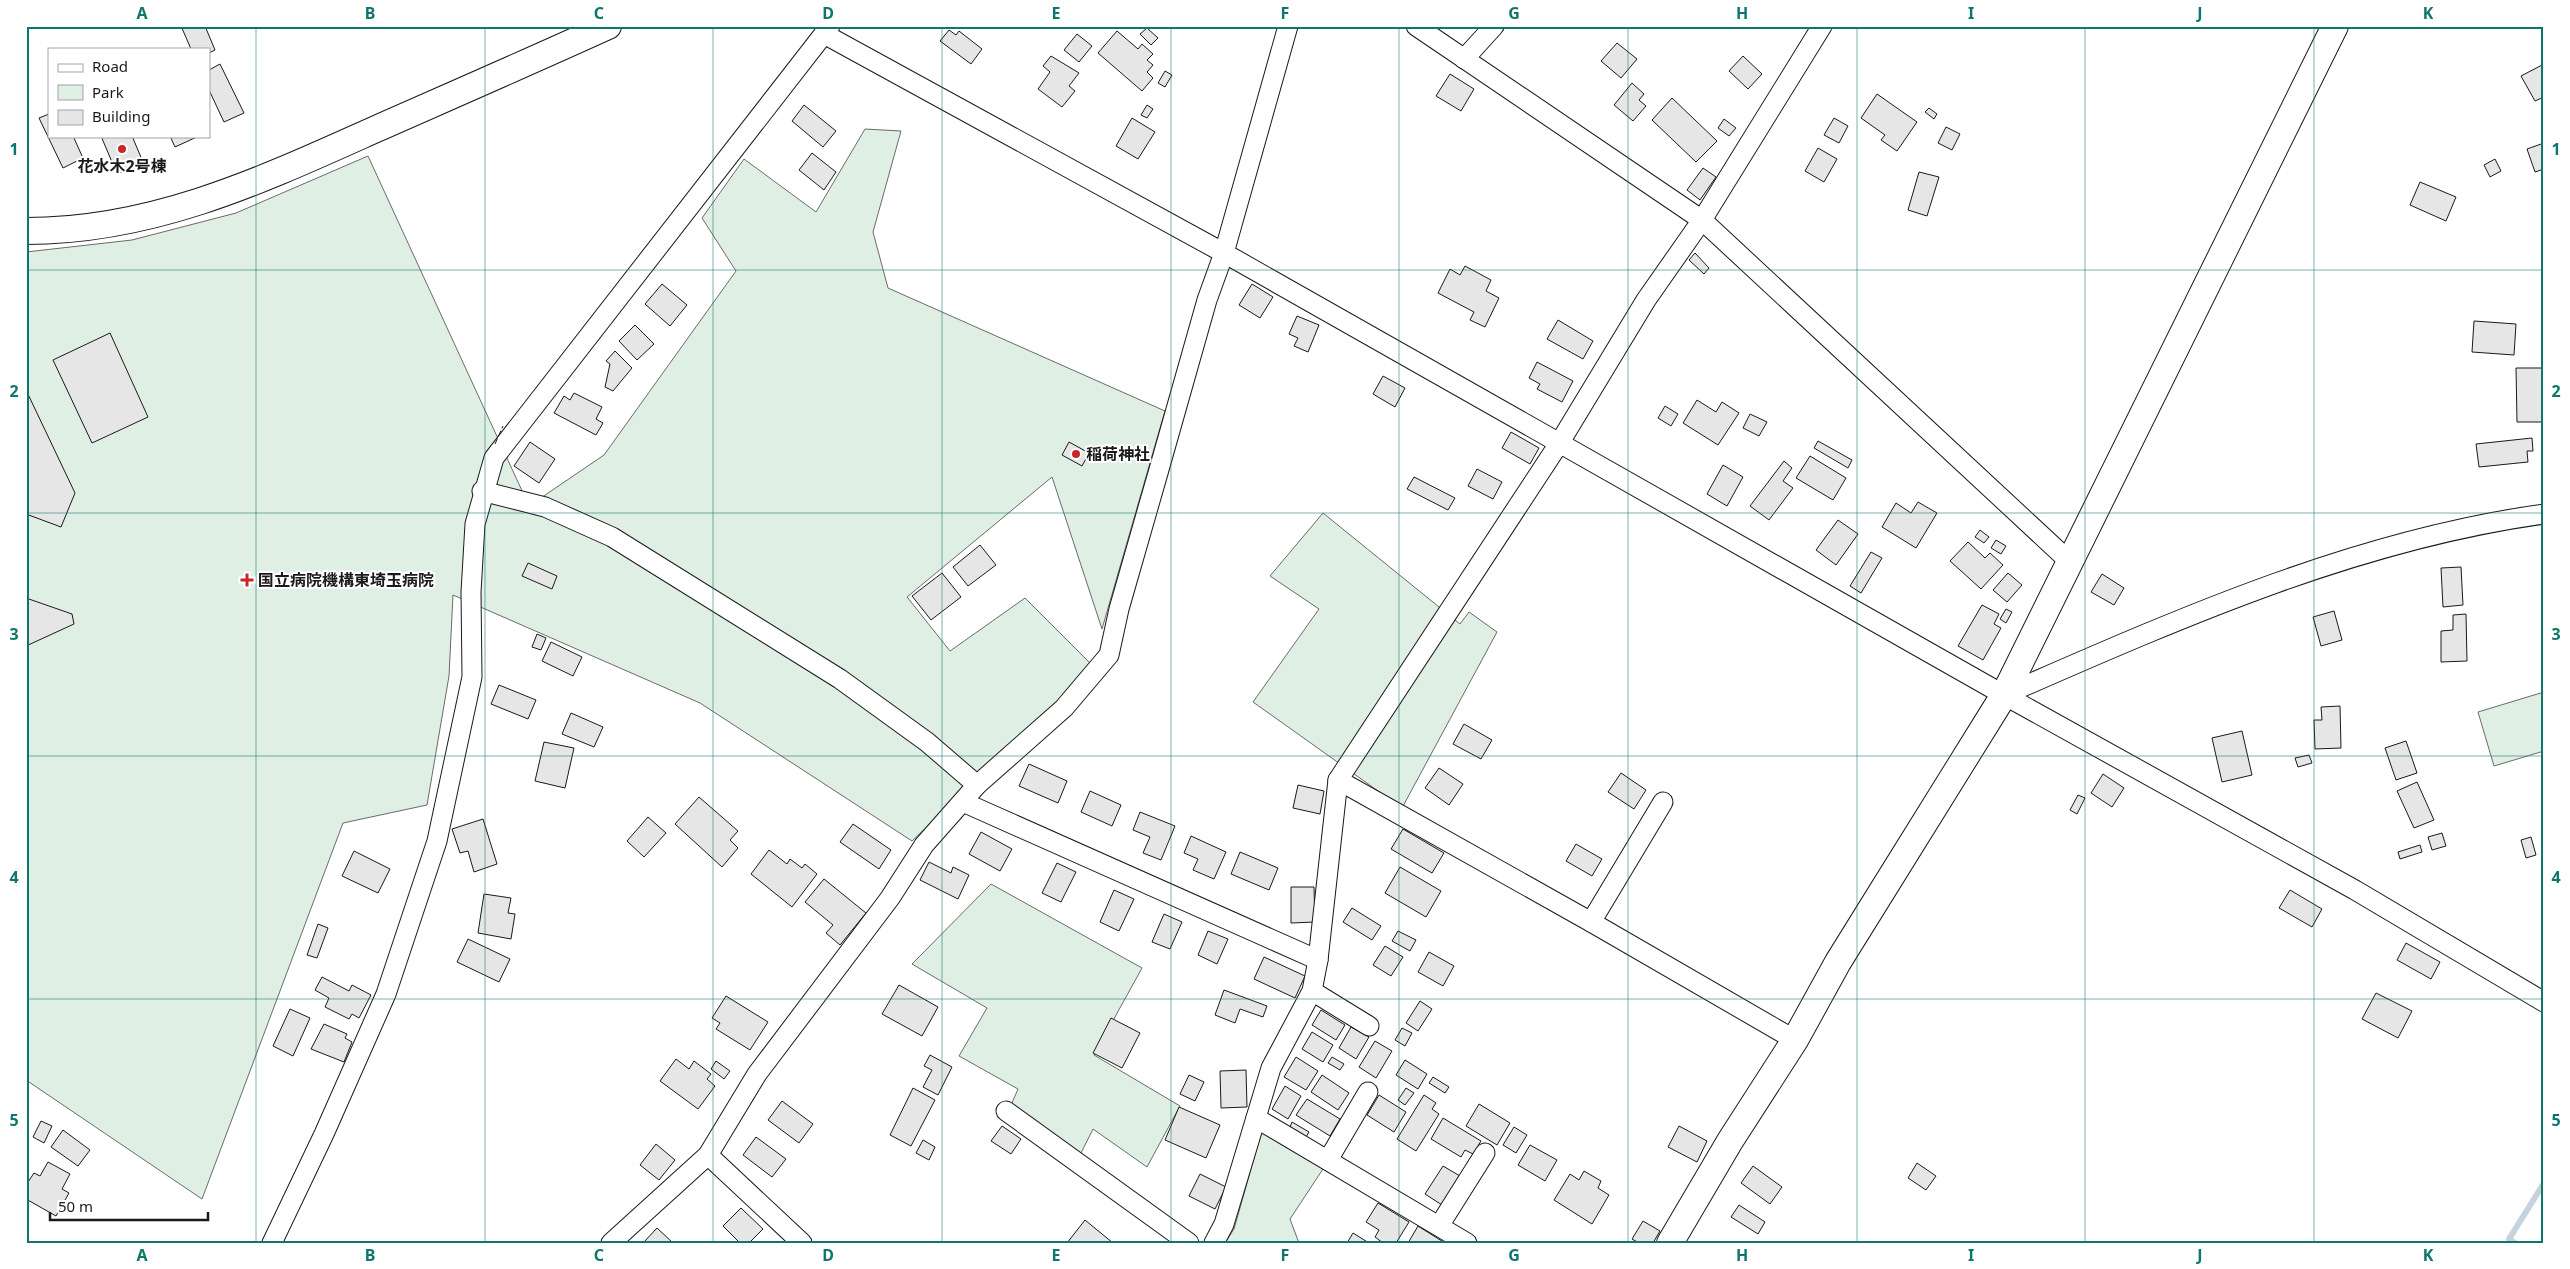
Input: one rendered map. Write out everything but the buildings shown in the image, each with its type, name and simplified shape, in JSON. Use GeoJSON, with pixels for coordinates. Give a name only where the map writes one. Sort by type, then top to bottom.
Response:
{"type":"FeatureCollection","features":[{"type":"Feature","properties":{"kind":"street"},"geometry":{"type":"LineString","coordinates":[[26,231],[55,231],[102,226],[144,218],[216,198],[280,172],[608,26]]}},
{"type":"Feature","properties":{"kind":"street"},"geometry":{"type":"LineString","coordinates":[[611,1243],[708,1155],[757,1074],[890,898],[924,845],[977,785],[1064,708],[1109,655],[1119,609],[1207,300],[1224,253],[1288,26]]}},
{"type":"Feature","properties":{"kind":"street"},"geometry":{"type":"LineString","coordinates":[[1416,26],[1702,220],[2070,562]]}},
{"type":"Feature","properties":{"kind":"street"},"geometry":{"type":"LineString","coordinates":[[1464,59],[1494,26]]}},
{"type":"Feature","properties":{"kind":"street"},"geometry":{"type":"LineString","coordinates":[[1214,1243],[1224,1224],[1271,1068],[1312,991],[1318,960],[1338,780],[1560,442],[1646,300],[1702,220],[1822,26]]}},
{"type":"Feature","properties":{"kind":"street"},"geometry":{"type":"LineString","coordinates":[[1670,1243],[1730,1141],[1795,1040],[1838,962],[2004,695],[2335,26]]}},
{"type":"Feature","properties":{"kind":"street"},"geometry":{"type":"LineString","coordinates":[[272,1243],[324,1134],[386,994],[437,840],[472,677],[472,592],[475,524],[482,491],[494,458],[827,30],[1560,442],[2004,695],[2338,881],[2544,1002]]}},
{"type":"Feature","properties":{"kind":"street"},"geometry":{"type":"LineString","coordinates":[[482,491],[545,507],[612,537],[840,680],[927,742],[977,785]]}},
{"type":"Feature","properties":{"kind":"street"},"geometry":{"type":"LineString","coordinates":[[2004,695],[2153,630],[2277,583],[2445,531],[2544,514]]}},
{"type":"Feature","properties":{"kind":"street"},"geometry":{"type":"LineString","coordinates":[[1338,780],[1591,922],[1795,1040]]}},
{"type":"Feature","properties":{"kind":"street"},"geometry":{"type":"LineString","coordinates":[[963,802],[1318,960]]}},
{"type":"Feature","properties":{"kind":"street"},"geometry":{"type":"LineString","coordinates":[[1591,922],[1663,802]]}},
{"type":"Feature","properties":{"kind":"street"},"geometry":{"type":"LineString","coordinates":[[1312,991],[1370,1026]]}},
{"type":"Feature","properties":{"kind":"street"},"geometry":{"type":"LineString","coordinates":[[1328,1160],[1368,1092]]}},
{"type":"Feature","properties":{"kind":"street"},"geometry":{"type":"LineString","coordinates":[[1006,1111],[1189,1243]]}},
{"type":"Feature","properties":{"kind":"street"},"geometry":{"type":"LineString","coordinates":[[1256,1118],[1467,1243]]}},
{"type":"Feature","properties":{"kind":"street"},"geometry":{"type":"LineString","coordinates":[[1439,1226],[1484,1153]]}},
{"type":"Feature","properties":{"kind":"street"},"geometry":{"type":"LineString","coordinates":[[708,1155],[802,1243]]}},
{"type":"Feature","properties":{"kind":"green space"},"geometry":{"type":"Polygon","coordinates":[[[865,129],[901,131],[873,232],[888,288],[1165,411],[1102,629],[1052,477],[907,597],[950,651],[1025,598],[1094,667],[912,841],[700,703],[453,595],[449,676],[427,805],[343,823],[202,1199],[26,1080],[26,252],[132,240],[236,213],[368,156],[529,506],[604,455],[736,271],[702,218],[744,159],[816,212],[865,129]]]}},
{"type":"Feature","properties":{"kind":"green space"},"geometry":{"type":"Polygon","coordinates":[[[1323,513],[1460,624],[1469,612],[1497,632],[1402,808],[1253,702],[1319,609],[1270,576],[1323,513]]]}},
{"type":"Feature","properties":{"kind":"green space"},"geometry":{"type":"Polygon","coordinates":[[[2544,692],[2544,751],[2494,766],[2478,712],[2544,692]]]}},
{"type":"Feature","properties":{"kind":"green space"},"geometry":{"type":"Polygon","coordinates":[[[991,884],[1142,968],[1094,1055],[1180,1106],[1147,1167],[1093,1129],[1078,1159],[1008,1112],[1018,1089],[959,1056],[987,1008],[912,964],[991,884]]]}},
{"type":"Feature","properties":{"kind":"green space"},"geometry":{"type":"Polygon","coordinates":[[[1262,1130],[1325,1166],[1290,1219],[1299,1243],[1225,1243],[1234,1229],[1262,1130]]]}},
{"type":"Feature","properties":{"kind":"waterway"},"geometry":{"type":"LineString","coordinates":[[2515,1243],[2509,1239],[2544,1183]]}},
{"type":"Feature","properties":{"kind":"fence"},"geometry":{"type":"LineString","coordinates":[[495,444],[503,426]]}},
{"type":"Feature","properties":{"kind":"place","name":"花水木2号棟"},"geometry":{"type":"Point","coordinates":[122,149]}},
{"type":"Feature","properties":{"kind":"place","name":"稲荷神社"},"geometry":{"type":"Point","coordinates":[1076,454]}},
{"type":"Feature","properties":{"kind":"place","name":"国立病院機構東埼玉病院"},"geometry":{"type":"Point","coordinates":[247,580]}}]}
